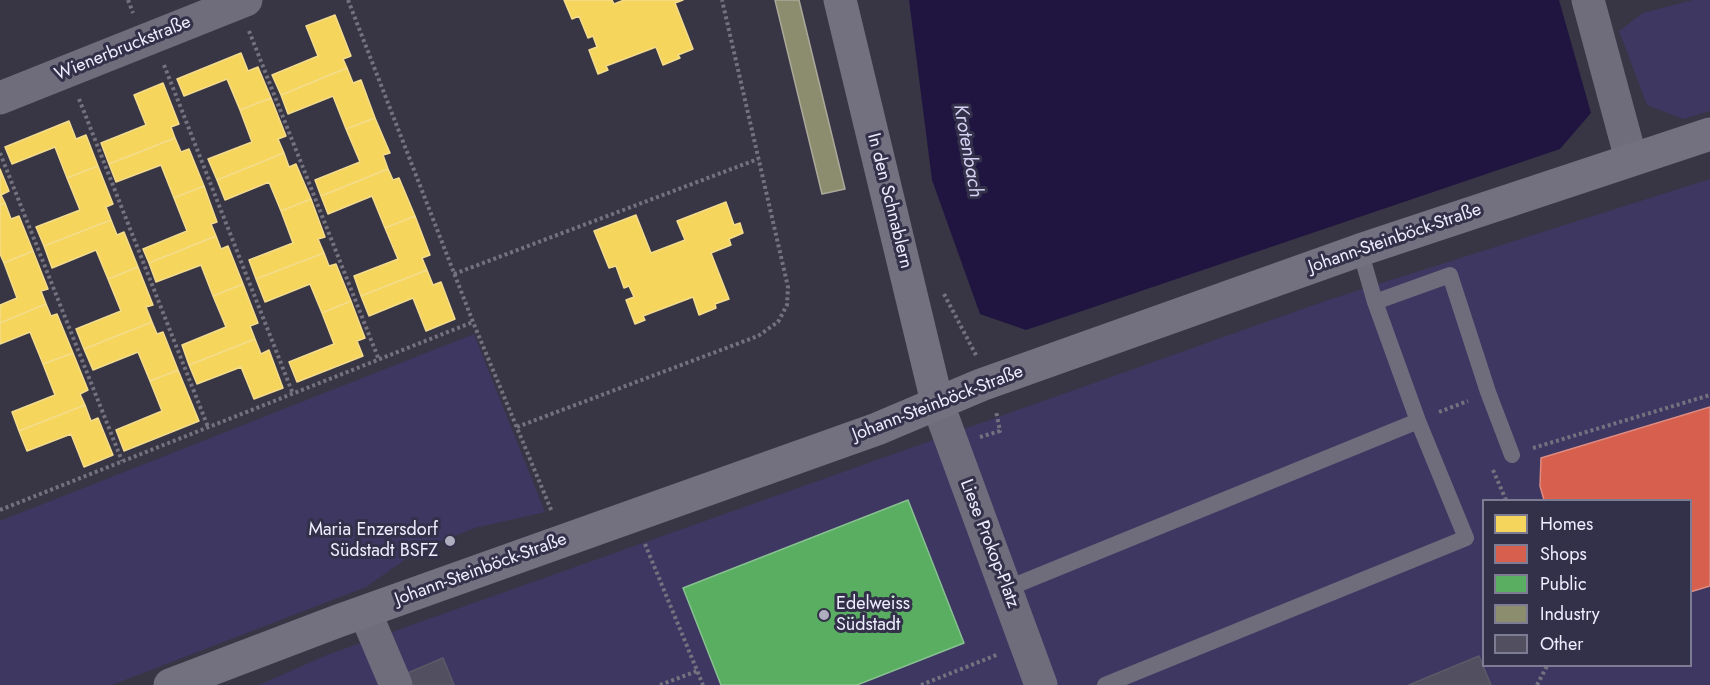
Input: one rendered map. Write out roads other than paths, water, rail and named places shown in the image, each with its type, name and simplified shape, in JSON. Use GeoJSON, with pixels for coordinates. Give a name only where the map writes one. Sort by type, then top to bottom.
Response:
{"type":"FeatureCollection","features":[{"type":"Feature","properties":{"kind":"street","name":"In den Schnablern"},"geometry":{"type":"LineString","coordinates":[[840,0],[937,402]]}},
{"type":"Feature","properties":{"kind":"street"},"geometry":{"type":"LineString","coordinates":[[1588,0],[1631,159]]}},
{"type":"Feature","properties":{"kind":"street","name":"Wienerbruckstraße"},"geometry":{"type":"LineString","coordinates":[[0,98],[242,2]]}},
{"type":"Feature","properties":{"kind":"street","name":"Johann-Steinböck-Straße"},"geometry":{"type":"LineString","coordinates":[[170,685],[365,612],[877,429],[937,402],[1360,250],[1710,134]]}},
{"type":"Feature","properties":{"kind":"street","name":"Liese Prokop-Platz"},"geometry":{"type":"LineString","coordinates":[[937,402],[1041,685]]}},
{"type":"Feature","properties":{"kind":"street"},"geometry":{"type":"LineString","coordinates":[[365,612],[396,685]]}},
{"type":"Feature","properties":{"kind":"lane"},"geometry":{"type":"LineString","coordinates":[[1105,685],[1466,538],[1418,421],[1360,250]]}},
{"type":"Feature","properties":{"kind":"lane"},"geometry":{"type":"LineString","coordinates":[[1376,302],[1450,275],[1488,392],[1512,455]]}},
{"type":"Feature","properties":{"kind":"lane"},"geometry":{"type":"LineString","coordinates":[[1006,589],[1418,421]]}},
{"type":"Feature","properties":{"kind":"water","name":"Krotenbach"},"geometry":{"type":"Polygon","coordinates":[[[909,0],[1559,0],[1591,113],[1560,149],[1026,330],[980,314],[932,180],[909,0]]]}},
{"type":"Feature","properties":{"kind":"place","name":"Maria Enzersdorf Südstadt BSFZ"},"geometry":{"type":"Point","coordinates":[450,541]}},
{"type":"Feature","properties":{"kind":"place","name":"Edelweiss Südstadt"},"geometry":{"type":"Point","coordinates":[824,615]}}]}
